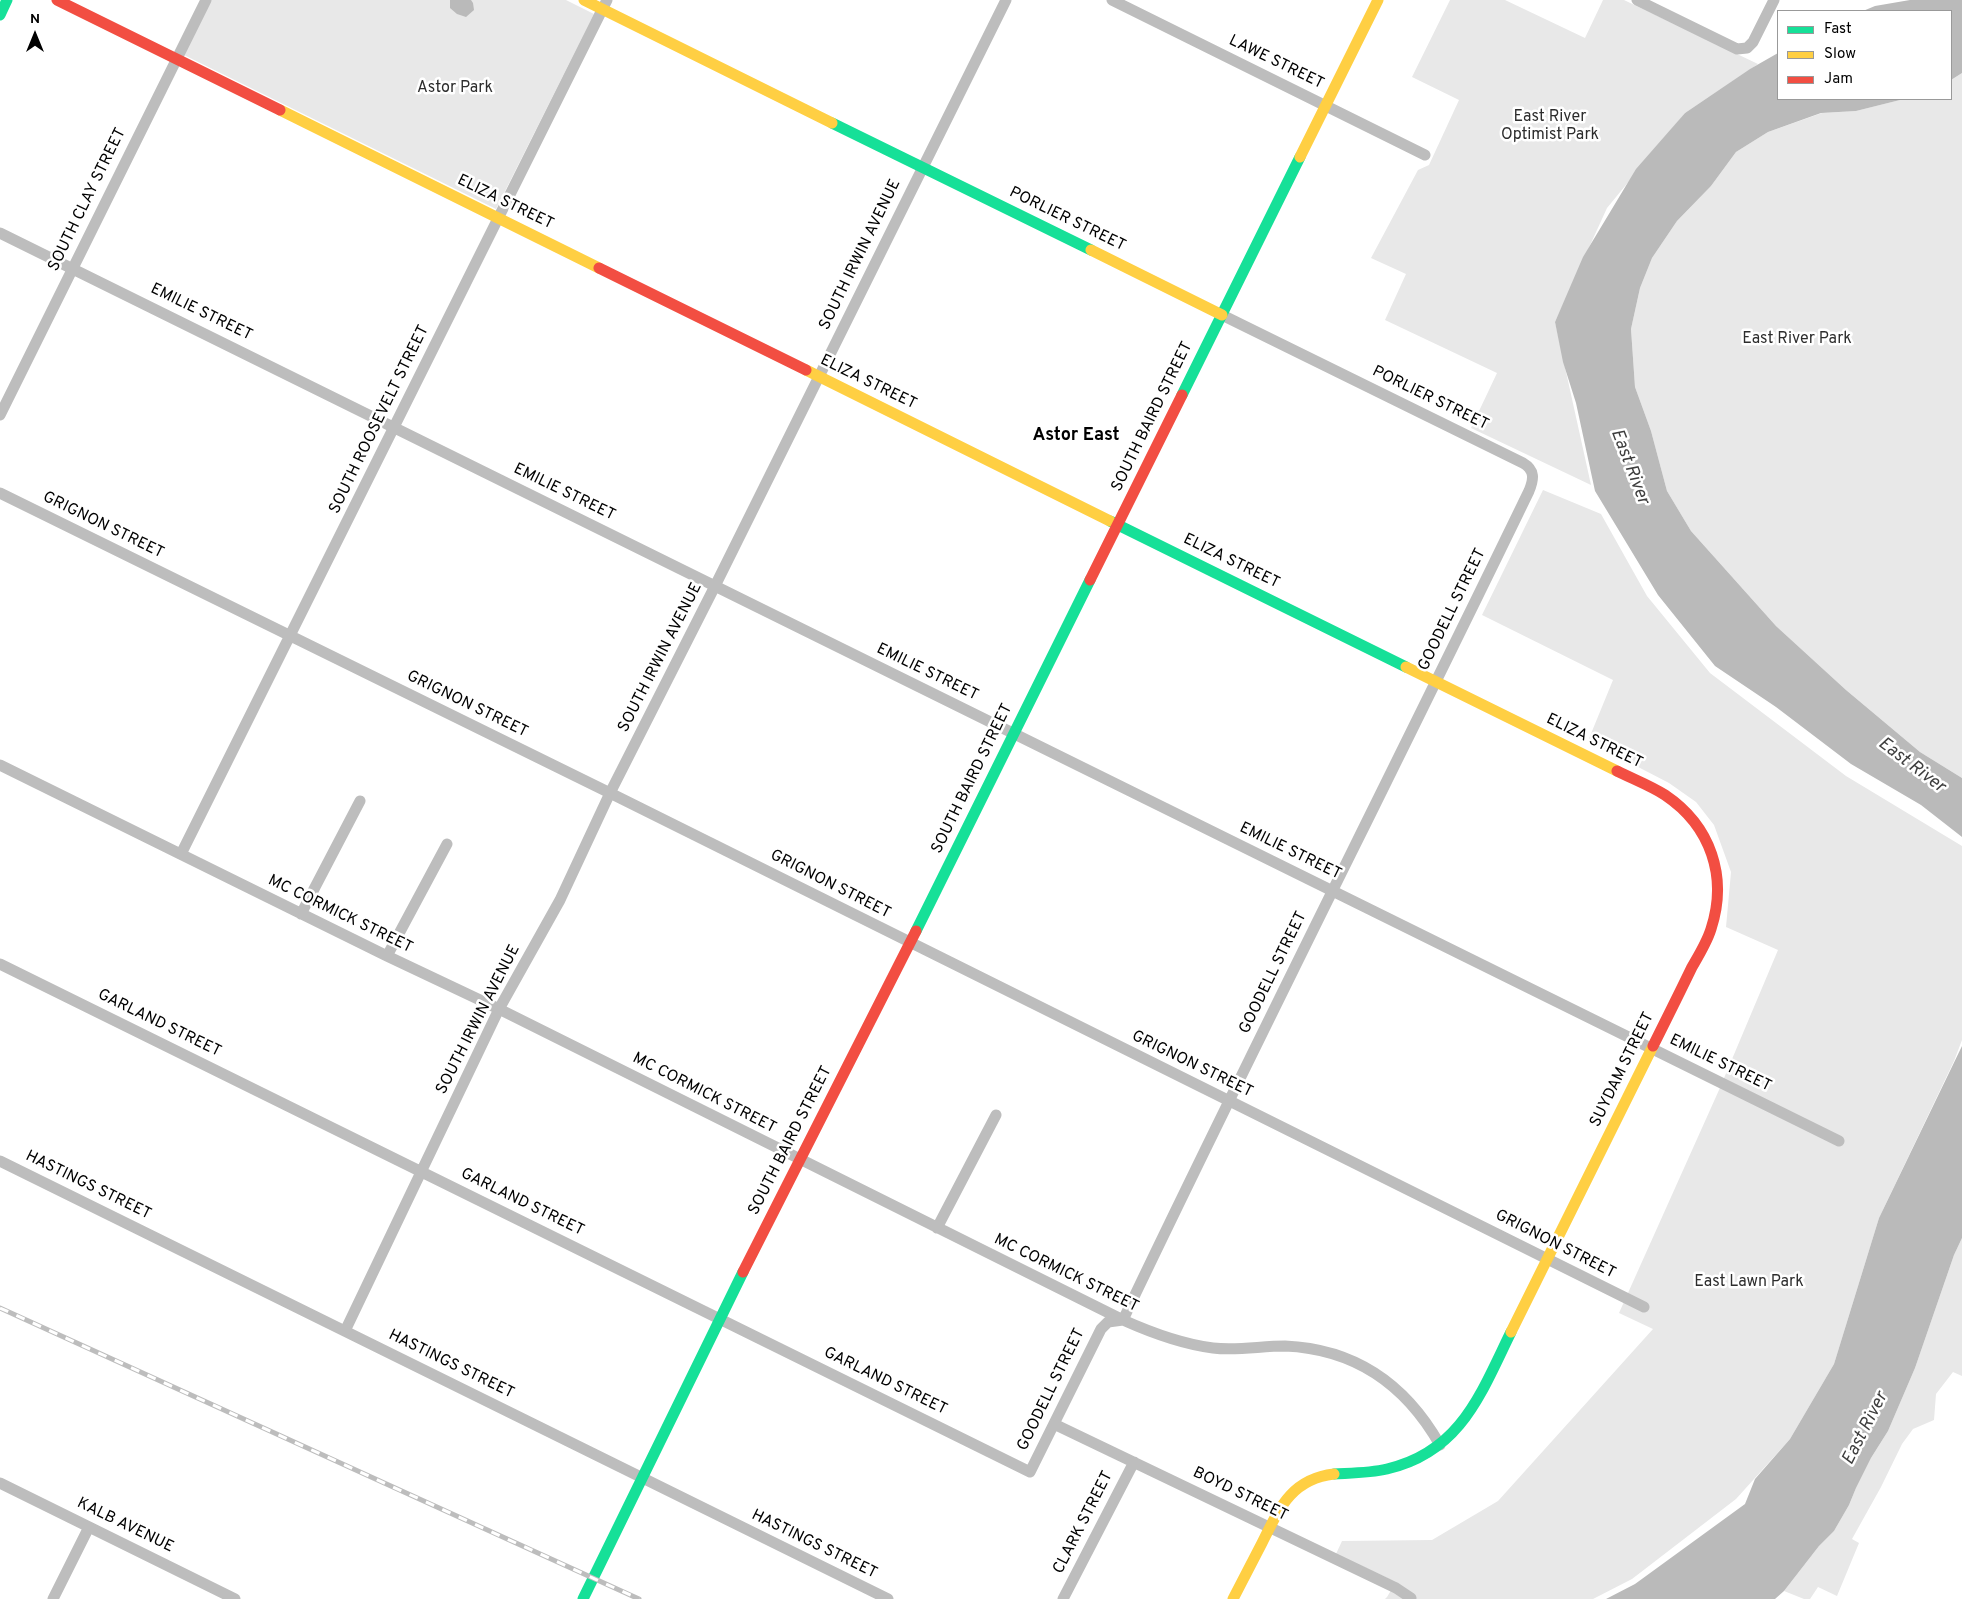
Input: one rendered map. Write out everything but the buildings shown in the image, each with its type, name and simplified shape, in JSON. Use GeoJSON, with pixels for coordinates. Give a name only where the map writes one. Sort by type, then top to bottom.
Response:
{"type":"FeatureCollection","features":[{"type":"Feature","properties":{"kind":"street"},"geometry":{"type":"LineString","coordinates":[[0,15],[7,0]]}},
{"type":"Feature","properties":{"kind":"street","name":"ELIZA STREET"},"geometry":{"type":"LineString","coordinates":[[57,0],[1665,795]]}},
{"type":"Feature","properties":{"kind":"street","name":"SOUTH CLAY STREET"},"geometry":{"type":"LineString","coordinates":[[0,415],[206,0]]}},
{"type":"Feature","properties":{"kind":"street","name":"PORLIER STREET"},"geometry":{"type":"LineString","coordinates":[[584,0],[605,4],[923,168],[1523,463],[1533,472]]}},
{"type":"Feature","properties":{"kind":"street","name":"SOUTH IRWIN AVENUE"},"geometry":{"type":"LineString","coordinates":[[346,1331],[499,1009],[560,900],[610,793],[1006,0]]}},
{"type":"Feature","properties":{"kind":"street","name":"LAWE STREET"},"geometry":{"type":"LineString","coordinates":[[1112,0],[1425,155]]}},
{"type":"Feature","properties":{"kind":"street","name":"SOUTH BAIRD STREET"},"geometry":{"type":"LineString","coordinates":[[583,1599],[799,1160],[910,943],[1378,0]]}},
{"type":"Feature","properties":{"kind":"street"},"geometry":{"type":"LineString","coordinates":[[1637,0],[1733,48],[1747,48],[1753,42],[1774,0]]}},
{"type":"Feature","properties":{"kind":"street","name":"SOUTH ROOSEVELT STREET"},"geometry":{"type":"LineString","coordinates":[[181,854],[605,4]]}},
{"type":"Feature","properties":{"kind":"street","name":"EMILIE STREET"},"geometry":{"type":"LineString","coordinates":[[0,233],[395,426],[1014,734],[1839,1140]]}},
{"type":"Feature","properties":{"kind":"street","name":"GOODELL STREET"},"geometry":{"type":"LineString","coordinates":[[1030,1472],[1101,1329],[1108,1322],[1123,1320],[1332,891],[1437,682],[1532,483],[1533,472]]}},
{"type":"Feature","properties":{"kind":"street","name":"GRIGNON STREET"},"geometry":{"type":"LineString","coordinates":[[0,493],[610,793],[1644,1307]]}},
{"type":"Feature","properties":{"kind":"street","name":"MC CORMICK STREET"},"geometry":{"type":"LineString","coordinates":[[0,765],[301,914],[499,1009],[1123,1320],[1167,1338],[1191,1344],[1235,1349],[1300,1347],[1347,1359],[1371,1370],[1400,1392],[1424,1418],[1440,1445]]}},
{"type":"Feature","properties":{"kind":"street","name":"SUYDAM STREET"},"geometry":{"type":"LineString","coordinates":[[1233,1599],[1269,1527],[1286,1498],[1308,1481],[1335,1473],[1370,1472],[1388,1469],[1422,1457],[1440,1445],[1467,1419],[1479,1400],[1496,1362],[1711,930],[1718,902],[1716,864],[1705,836],[1684,810],[1665,795]]}},
{"type":"Feature","properties":{"kind":"street"},"geometry":{"type":"LineString","coordinates":[[301,914],[360,801]]}},
{"type":"Feature","properties":{"kind":"street"},"geometry":{"type":"LineString","coordinates":[[388,956],[446,844]]}},
{"type":"Feature","properties":{"kind":"street","name":"GARLAND STREET"},"geometry":{"type":"LineString","coordinates":[[0,964],[1030,1472]]}},
{"type":"Feature","properties":{"kind":"street"},"geometry":{"type":"LineString","coordinates":[[937,1228],[996,1116]]}},
{"type":"Feature","properties":{"kind":"street","name":"HASTINGS STREET"},"geometry":{"type":"LineString","coordinates":[[0,1161],[888,1599]]}},
{"type":"Feature","properties":{"kind":"street","name":"BOYD STREET"},"geometry":{"type":"LineString","coordinates":[[1054,1424],[1396,1588],[1411,1598]]}},
{"type":"Feature","properties":{"kind":"street","name":"CLARK STREET"},"geometry":{"type":"LineString","coordinates":[[1063,1599],[1134,1462]]}},
{"type":"Feature","properties":{"kind":"street","name":"KALB AVENUE"},"geometry":{"type":"LineString","coordinates":[[0,1483],[89,1526],[210,1594],[235,1599]]}},
{"type":"Feature","properties":{"kind":"street"},"geometry":{"type":"LineString","coordinates":[[53,1599],[89,1526]]}},
{"type":"Feature","properties":{"kind":"green space","name":"Astor Park"},"geometry":{"type":"Polygon","coordinates":[[[211,0],[566,0],[594,14],[496,209],[184,55],[211,0]]]}},
{"type":"Feature","properties":{"kind":"green space","name":"East River Optimist Park"},"geometry":{"type":"Polygon","coordinates":[[[1450,0],[1505,0],[1585,38],[1603,0],[1624,0],[1758,64],[1685,113],[1607,208],[1555,322],[1591,485],[1471,428],[1497,373],[1385,320],[1406,274],[1371,258],[1418,170],[1429,165],[1459,100],[1412,77],[1450,0]]]}},
{"type":"Feature","properties":{"kind":"green space","name":"East River Park"},"geometry":{"type":"Polygon","coordinates":[[[1962,73],[1962,778],[1920,752],[1846,690],[1776,626],[1691,531],[1667,491],[1651,431],[1635,387],[1631,329],[1640,288],[1652,258],[1677,221],[1711,186],[1736,152],[1768,132],[1822,113],[1856,111],[1900,100],[1952,100],[1952,79],[1962,73]]]}},
{"type":"Feature","properties":{"kind":"green space","name":"East Lawn Park"},"geometry":{"type":"Polygon","coordinates":[[[1543,490],[1601,514],[1647,596],[1710,673],[1846,776],[1962,846],[1962,1040],[1954,1061],[1879,1218],[1834,1364],[1790,1439],[1736,1499],[1632,1579],[1593,1599],[1385,1599],[1396,1582],[1336,1554],[1342,1541],[1432,1540],[1498,1501],[1653,1329],[1619,1313],[1719,1090],[1778,950],[1726,927],[1731,872],[1714,825],[1696,802],[1669,783],[1588,741],[1613,680],[1482,615],[1543,490]]]}},
{"type":"Feature","properties":{"kind":"green space"},"geometry":{"type":"Polygon","coordinates":[[[1962,1238],[1962,1376],[1953,1372],[1936,1394],[1934,1420],[1913,1429],[1902,1444],[1852,1539],[1859,1543],[1837,1596],[1818,1587],[1810,1599],[1804,1599],[1784,1591],[1819,1546],[1834,1531],[1849,1505],[1871,1458],[1888,1431],[1915,1368],[1954,1255],[1962,1238]]]}},
{"type":"Feature","properties":{"kind":"water"},"geometry":{"type":"Polygon","coordinates":[[[450,0],[471,0],[474,10],[466,17],[457,14],[450,8],[450,0]]]}},
{"type":"Feature","properties":{"kind":"water"},"geometry":{"type":"Polygon","coordinates":[[[1910,0],[1962,0],[1962,73],[1952,79],[1952,10],[1865,10],[1875,6],[1910,0]]]}},
{"type":"Feature","properties":{"kind":"water","name":"East River"},"geometry":{"type":"Polygon","coordinates":[[[1777,54],[1777,100],[1900,100],[1856,111],[1821,113],[1768,132],[1736,152],[1711,186],[1677,221],[1652,258],[1640,288],[1631,329],[1635,387],[1651,431],[1667,491],[1691,531],[1776,626],[1846,690],[1920,752],[1962,778],[1962,837],[1921,805],[1851,764],[1776,707],[1715,666],[1658,595],[1595,491],[1576,403],[1563,362],[1555,322],[1583,257],[1636,169],[1685,113],[1750,69],[1777,54]]]}},
{"type":"Feature","properties":{"kind":"water","name":"East River"},"geometry":{"type":"Polygon","coordinates":[[[1962,1046],[1962,1238],[1954,1255],[1915,1368],[1888,1431],[1871,1458],[1849,1505],[1834,1531],[1819,1546],[1784,1591],[1775,1599],[1606,1599],[1635,1584],[1745,1504],[1755,1479],[1790,1439],[1834,1364],[1879,1218],[1962,1046]]]}},
{"type":"Feature","properties":{"kind":"railway"},"geometry":{"type":"LineString","coordinates":[[0,1308],[639,1599]]}},
{"type":"Feature","properties":{"kind":"traffic: fast"},"geometry":{"type":"LineString","coordinates":[[0,15],[7,0]]}},
{"type":"Feature","properties":{"kind":"traffic: fast"},"geometry":{"type":"LineString","coordinates":[[832,123],[1091,250]]}},
{"type":"Feature","properties":{"kind":"traffic: fast"},"geometry":{"type":"LineString","coordinates":[[1182,395],[1300,157]]}},
{"type":"Feature","properties":{"kind":"traffic: fast"},"geometry":{"type":"LineString","coordinates":[[1110,521],[1406,667]]}},
{"type":"Feature","properties":{"kind":"traffic: fast"},"geometry":{"type":"LineString","coordinates":[[916,931],[1090,580]]}},
{"type":"Feature","properties":{"kind":"traffic: fast"},"geometry":{"type":"LineString","coordinates":[[583,1599],[743,1272]]}},
{"type":"Feature","properties":{"kind":"traffic: fast"},"geometry":{"type":"LineString","coordinates":[[1334,1474],[1387,1469],[1412,1461],[1433,1449],[1451,1434],[1478,1398],[1511,1332]]}},
{"type":"Feature","properties":{"kind":"traffic: slow"},"geometry":{"type":"LineString","coordinates":[[584,0],[832,123]]}},
{"type":"Feature","properties":{"kind":"traffic: slow"},"geometry":{"type":"LineString","coordinates":[[1300,157],[1378,0]]}},
{"type":"Feature","properties":{"kind":"traffic: slow"},"geometry":{"type":"LineString","coordinates":[[280,110],[599,268]]}},
{"type":"Feature","properties":{"kind":"traffic: slow"},"geometry":{"type":"LineString","coordinates":[[1091,250],[1222,315]]}},
{"type":"Feature","properties":{"kind":"traffic: slow"},"geometry":{"type":"LineString","coordinates":[[806,370],[1110,521]]}},
{"type":"Feature","properties":{"kind":"traffic: slow"},"geometry":{"type":"LineString","coordinates":[[1406,667],[1617,771]]}},
{"type":"Feature","properties":{"kind":"traffic: slow"},"geometry":{"type":"LineString","coordinates":[[1511,1332],[1653,1046]]}},
{"type":"Feature","properties":{"kind":"traffic: slow"},"geometry":{"type":"LineString","coordinates":[[1233,1599],[1274,1519],[1288,1498],[1307,1482],[1334,1474]]}},
{"type":"Feature","properties":{"kind":"traffic: jam"},"geometry":{"type":"LineString","coordinates":[[57,0],[280,110]]}},
{"type":"Feature","properties":{"kind":"traffic: jam"},"geometry":{"type":"LineString","coordinates":[[599,268],[806,370]]}},
{"type":"Feature","properties":{"kind":"traffic: jam"},"geometry":{"type":"LineString","coordinates":[[1090,580],[1182,395]]}},
{"type":"Feature","properties":{"kind":"traffic: jam"},"geometry":{"type":"LineString","coordinates":[[1617,771],[1660,792],[1681,808],[1704,837],[1712,854],[1716,872],[1716,910],[1709,934],[1653,1046]]}},
{"type":"Feature","properties":{"kind":"traffic: jam"},"geometry":{"type":"LineString","coordinates":[[743,1272],[916,931]]}},
{"type":"Feature","properties":{"kind":"district","name":"Astor East"},"geometry":{"type":"Point","coordinates":[1076,436]}}]}
